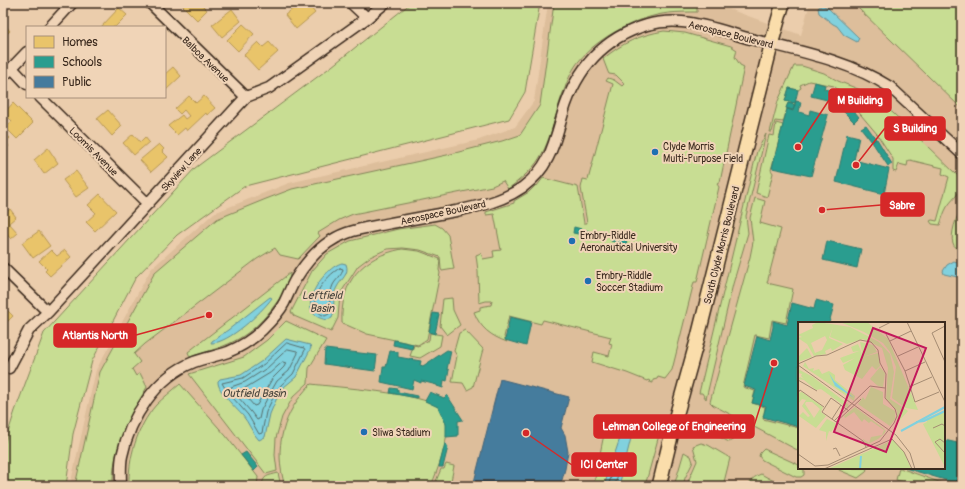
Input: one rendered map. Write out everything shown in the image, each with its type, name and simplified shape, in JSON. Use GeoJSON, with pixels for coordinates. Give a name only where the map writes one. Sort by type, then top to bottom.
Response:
{"type":"FeatureCollection","features":[{"type":"Feature","properties":{"kind":"main road","name":"South Clyde Morris Boulevard"},"geometry":{"type":"LineString","coordinates":[[659,486],[783,3]]}},
{"type":"Feature","properties":{"kind":"street"},"geometry":{"type":"LineString","coordinates":[[51,26],[72,3]]}},
{"type":"Feature","properties":{"kind":"street","name":"Balboa Avenue"},"geometry":{"type":"LineString","coordinates":[[150,3],[246,97]]}},
{"type":"Feature","properties":{"kind":"street"},"geometry":{"type":"LineString","coordinates":[[351,3],[367,18]]}},
{"type":"Feature","properties":{"kind":"street","name":"Skyview Lane"},"geometry":{"type":"LineString","coordinates":[[9,368],[29,330],[48,312],[246,97],[269,88],[367,18],[384,3]]}},
{"type":"Feature","properties":{"kind":"street","name":"Aerospace Boulevard"},"geometry":{"type":"LineString","coordinates":[[121,486],[121,464],[125,446],[134,422],[146,401],[161,383],[181,368],[228,352],[244,344],[261,331],[284,304],[293,282],[303,266],[330,241],[346,233],[369,227],[480,206],[512,194],[524,186],[541,170],[550,154],[556,140],[570,93],[578,76],[590,60],[609,44],[646,25],[665,22],[682,22],[701,25],[856,68],[877,78],[890,87],[962,154]]}},
{"type":"Feature","properties":{"kind":"street"},"geometry":{"type":"LineString","coordinates":[[3,77],[26,53]]}},
{"type":"Feature","properties":{"kind":"street"},"geometry":{"type":"LineString","coordinates":[[12,68],[26,83]]}},
{"type":"Feature","properties":{"kind":"street","name":"Loomis Avenue"},"geometry":{"type":"LineString","coordinates":[[41,98],[148,204]]}},
{"type":"Feature","properties":{"kind":"street"},"geometry":{"type":"LineString","coordinates":[[3,268],[48,312]]}},
{"type":"Feature","properties":{"kind":"shaded area","name":"Embry-Riddle Aeronautical University"},"geometry":{"type":"Polygon","coordinates":[[[548,3],[712,3],[801,35],[810,3],[962,3],[962,486],[70,486],[96,370],[151,269],[214,213],[289,183],[479,140],[515,127],[534,101],[548,3]]]}},
{"type":"Feature","properties":{"kind":"green space"},"geometry":{"type":"Polygon","coordinates":[[[411,3],[540,3],[525,92],[509,119],[245,186],[177,235],[136,277],[92,361],[73,434],[66,486],[3,486],[3,448],[44,333],[195,168],[332,66],[411,3]]]}},
{"type":"Feature","properties":{"kind":"green space"},"geometry":{"type":"Polygon","coordinates":[[[554,3],[692,3],[697,5],[697,12],[669,13],[645,18],[608,36],[587,52],[569,77],[549,139],[539,158],[527,173],[508,189],[503,181],[492,186],[353,214],[339,220],[318,233],[320,236],[298,259],[280,255],[275,248],[257,259],[145,344],[134,354],[140,362],[132,369],[136,376],[140,373],[147,387],[123,434],[115,459],[113,486],[75,486],[100,372],[155,272],[217,219],[292,189],[447,155],[520,135],[540,105],[554,3]]]}},
{"type":"Feature","properties":{"kind":"green space"},"geometry":{"type":"Polygon","coordinates":[[[854,3],[962,3],[962,109],[857,7],[854,3]]]}},
{"type":"Feature","properties":{"kind":"green space"},"geometry":{"type":"Polygon","coordinates":[[[664,31],[685,33],[731,46],[737,50],[735,57],[740,65],[744,67],[720,182],[717,184],[719,187],[697,282],[694,282],[672,370],[665,379],[658,377],[657,379],[653,380],[653,383],[649,382],[650,381],[648,380],[647,381],[592,362],[594,352],[609,356],[612,344],[609,343],[611,337],[543,320],[541,324],[509,316],[504,337],[507,342],[487,331],[479,323],[474,312],[480,310],[480,307],[491,305],[492,301],[479,303],[476,255],[481,253],[483,259],[494,257],[493,251],[501,250],[494,214],[486,215],[486,212],[514,203],[514,201],[529,192],[536,185],[537,186],[543,178],[578,187],[584,223],[587,223],[581,188],[583,179],[588,180],[613,84],[606,81],[608,78],[614,80],[622,86],[624,84],[616,75],[609,74],[603,59],[617,48],[632,40],[664,31]]]}},
{"type":"Feature","properties":{"kind":"green space"},"geometry":{"type":"Polygon","coordinates":[[[794,66],[802,66],[824,73],[874,98],[893,113],[958,176],[960,181],[960,190],[947,207],[940,225],[932,224],[930,221],[937,221],[949,177],[942,174],[943,168],[910,160],[908,161],[907,166],[899,164],[896,172],[893,171],[893,159],[877,134],[845,96],[834,86],[809,81],[800,85],[801,88],[798,90],[789,88],[785,101],[795,103],[795,105],[788,103],[786,108],[793,111],[787,109],[783,122],[775,121],[772,132],[770,132],[778,101],[794,66]]]}},
{"type":"Feature","properties":{"kind":"green space"},"geometry":{"type":"Polygon","coordinates":[[[776,123],[783,125],[771,170],[773,173],[767,197],[756,193],[769,135],[774,136],[776,123]]]}},
{"type":"Feature","properties":{"kind":"green space"},"geometry":{"type":"Polygon","coordinates":[[[766,134],[746,216],[748,233],[733,284],[706,399],[702,393],[699,393],[757,151],[766,134]]]}},
{"type":"Feature","properties":{"kind":"green space"},"geometry":{"type":"Polygon","coordinates":[[[755,198],[765,201],[760,223],[781,229],[767,283],[793,289],[786,323],[772,320],[769,338],[755,335],[743,387],[755,391],[752,403],[765,407],[763,419],[798,428],[798,450],[710,402],[750,257],[753,242],[750,218],[755,198]]]}},
{"type":"Feature","properties":{"kind":"green space"},"geometry":{"type":"Polygon","coordinates":[[[962,209],[962,243],[960,250],[953,244],[952,236],[956,221],[962,209]]]}},
{"type":"Feature","properties":{"kind":"green space"},"geometry":{"type":"Polygon","coordinates":[[[435,224],[442,228],[448,235],[454,269],[442,271],[440,257],[420,250],[403,248],[387,249],[370,257],[358,266],[340,294],[338,318],[331,332],[294,316],[291,312],[312,271],[327,254],[350,241],[398,229],[435,224]]]}},
{"type":"Feature","properties":{"kind":"green space"},"geometry":{"type":"Polygon","coordinates":[[[402,249],[419,251],[440,259],[440,273],[427,339],[418,345],[367,334],[342,323],[342,308],[345,295],[356,273],[375,258],[402,249]]]}},
{"type":"Feature","properties":{"kind":"green space"},"geometry":{"type":"Polygon","coordinates":[[[290,273],[290,277],[284,292],[267,314],[249,332],[229,344],[190,357],[188,352],[290,273]]]}},
{"type":"Feature","properties":{"kind":"green space"},"geometry":{"type":"Polygon","coordinates":[[[452,298],[453,310],[460,325],[447,335],[440,326],[443,299],[452,298]]]}},
{"type":"Feature","properties":{"kind":"green space"},"geometry":{"type":"Polygon","coordinates":[[[286,321],[326,340],[309,368],[308,383],[293,397],[282,417],[276,438],[275,455],[277,471],[266,474],[189,374],[244,357],[267,340],[286,321]]]}},
{"type":"Feature","properties":{"kind":"green space"},"geometry":{"type":"Polygon","coordinates":[[[465,330],[483,349],[473,387],[467,390],[463,383],[452,382],[457,356],[454,351],[459,333],[465,330]]]}},
{"type":"Feature","properties":{"kind":"green space"},"geometry":{"type":"Polygon","coordinates":[[[430,333],[442,335],[440,346],[420,358],[410,356],[414,345],[418,346],[429,340],[430,333]]]}},
{"type":"Feature","properties":{"kind":"green space"},"geometry":{"type":"Polygon","coordinates":[[[180,384],[226,436],[258,477],[257,486],[129,486],[132,454],[144,423],[156,405],[180,384]]]}},
{"type":"Feature","properties":{"kind":"green space","name":"Sliwa Stadium"},"geometry":{"type":"Polygon","coordinates":[[[311,384],[398,394],[429,402],[438,407],[443,415],[447,430],[445,446],[431,486],[285,486],[280,458],[283,431],[293,406],[311,384]]]}},
{"type":"Feature","properties":{"kind":"green space"},"geometry":{"type":"Polygon","coordinates":[[[649,417],[653,419],[656,431],[655,433],[659,435],[645,486],[593,486],[606,424],[622,418],[642,420],[649,417]]]}},
{"type":"Feature","properties":{"kind":"green space"},"geometry":{"type":"Polygon","coordinates":[[[708,419],[733,434],[735,437],[734,439],[729,442],[702,428],[700,423],[701,420],[708,419]]]}},
{"type":"Feature","properties":{"kind":"green space"},"geometry":{"type":"Polygon","coordinates":[[[701,443],[708,445],[730,458],[723,486],[686,486],[697,461],[693,446],[701,443]]]}},
{"type":"Feature","properties":{"kind":"green space"},"geometry":{"type":"Polygon","coordinates":[[[764,449],[798,465],[798,469],[804,469],[804,475],[801,477],[796,477],[762,460],[759,456],[764,449]]]}},
{"type":"Feature","properties":{"kind":"green space"},"geometry":{"type":"Polygon","coordinates":[[[684,452],[691,456],[693,462],[685,478],[683,486],[674,486],[684,452]]]}},
{"type":"Feature","properties":{"kind":"green space"},"geometry":{"type":"Polygon","coordinates":[[[446,464],[454,466],[450,486],[434,486],[441,469],[444,469],[446,464]]]}},
{"type":"Feature","properties":{"kind":"green space"},"geometry":{"type":"Polygon","coordinates":[[[867,469],[866,472],[858,478],[839,470],[867,469]]]}},
{"type":"Feature","properties":{"kind":"green space"},"geometry":{"type":"Polygon","coordinates":[[[899,469],[903,469],[950,486],[921,486],[896,480],[899,469]]]}},
{"type":"Feature","properties":{"kind":"green space"},"geometry":{"type":"Polygon","coordinates":[[[278,473],[281,486],[262,486],[265,478],[278,473]]]}},
{"type":"Feature","properties":{"kind":"green space"},"geometry":{"type":"Polygon","coordinates":[[[761,474],[783,486],[749,486],[753,478],[761,474]]]}},
{"type":"Feature","properties":{"kind":"water"},"geometry":{"type":"Polygon","coordinates":[[[822,5],[828,8],[859,38],[857,42],[844,35],[837,26],[819,13],[818,8],[822,5]]]}},
{"type":"Feature","properties":{"kind":"water"},"geometry":{"type":"Polygon","coordinates":[[[954,261],[962,264],[962,278],[944,274],[943,271],[947,265],[954,261]]]}},
{"type":"Feature","properties":{"kind":"water","name":"Leftfield Basin"},"geometry":{"type":"Polygon","coordinates":[[[342,263],[346,264],[347,271],[335,291],[332,318],[326,320],[320,318],[313,313],[310,306],[311,297],[315,288],[328,272],[335,266],[342,263]]]}},
{"type":"Feature","properties":{"kind":"water"},"geometry":{"type":"Polygon","coordinates":[[[270,297],[272,298],[253,319],[235,333],[218,342],[211,343],[212,341],[270,297]]]}},
{"type":"Feature","properties":{"kind":"water","name":"Outfield Basin"},"geometry":{"type":"Polygon","coordinates":[[[286,339],[310,345],[311,348],[296,377],[284,387],[276,400],[270,414],[265,437],[259,440],[243,416],[220,390],[218,381],[220,379],[241,375],[262,361],[286,339]]]}},
{"type":"Feature","properties":{"kind":"water"},"geometry":{"type":"Polygon","coordinates":[[[628,427],[631,431],[631,438],[619,486],[604,486],[623,429],[628,427]]]}},
{"type":"Feature","properties":{"kind":"building: Homes"},"geometry":{"type":"Polygon","coordinates":[[[180,3],[200,3],[207,10],[197,20],[180,3]]]}},
{"type":"Feature","properties":{"kind":"building: Homes"},"geometry":{"type":"Polygon","coordinates":[[[300,3],[307,3],[315,13],[296,29],[285,15],[300,3]]]}},
{"type":"Feature","properties":{"kind":"building: Homes"},"geometry":{"type":"Polygon","coordinates":[[[119,8],[127,15],[116,26],[102,26],[119,8]]]}},
{"type":"Feature","properties":{"kind":"building: Homes"},"geometry":{"type":"Polygon","coordinates":[[[232,9],[241,21],[222,37],[212,25],[232,9]]]}},
{"type":"Feature","properties":{"kind":"building: Homes"},"geometry":{"type":"Polygon","coordinates":[[[3,23],[10,31],[3,37],[3,23]]]}},
{"type":"Feature","properties":{"kind":"building: Homes"},"geometry":{"type":"Polygon","coordinates":[[[243,24],[254,34],[238,51],[227,40],[243,24]]]}},
{"type":"Feature","properties":{"kind":"building: Homes"},"geometry":{"type":"Polygon","coordinates":[[[258,42],[263,47],[269,42],[278,52],[258,70],[244,55],[258,42]]]}},
{"type":"Feature","properties":{"kind":"building: Homes"},"geometry":{"type":"Polygon","coordinates":[[[173,67],[181,76],[166,90],[166,73],[173,67]]]}},
{"type":"Feature","properties":{"kind":"building: Homes"},"geometry":{"type":"Polygon","coordinates":[[[189,96],[196,103],[204,96],[215,108],[207,115],[206,113],[187,131],[185,128],[177,135],[168,126],[182,115],[185,119],[189,116],[184,110],[180,114],[175,109],[189,96]]]}},
{"type":"Feature","properties":{"kind":"building: Homes"},"geometry":{"type":"Polygon","coordinates":[[[13,103],[33,123],[17,139],[6,128],[12,121],[4,113],[13,103]]]}},
{"type":"Feature","properties":{"kind":"building: Homes"},"geometry":{"type":"Polygon","coordinates":[[[108,110],[122,126],[112,136],[97,119],[108,110]]]}},
{"type":"Feature","properties":{"kind":"building: Homes"},"geometry":{"type":"Polygon","coordinates":[[[3,131],[10,138],[5,143],[9,146],[3,152],[3,131]]]}},
{"type":"Feature","properties":{"kind":"building: Homes"},"geometry":{"type":"Polygon","coordinates":[[[133,134],[140,142],[145,137],[149,142],[134,155],[123,143],[133,134]]]}},
{"type":"Feature","properties":{"kind":"building: Homes"},"geometry":{"type":"Polygon","coordinates":[[[159,144],[164,149],[162,151],[168,157],[151,172],[140,160],[159,144]]]}},
{"type":"Feature","properties":{"kind":"building: Homes"},"geometry":{"type":"Polygon","coordinates":[[[48,148],[58,163],[44,174],[34,160],[48,148]]]}},
{"type":"Feature","properties":{"kind":"building: Homes"},"geometry":{"type":"Polygon","coordinates":[[[76,171],[89,188],[76,197],[63,180],[76,171]]]}},
{"type":"Feature","properties":{"kind":"building: Homes"},"geometry":{"type":"Polygon","coordinates":[[[100,194],[116,211],[95,231],[86,222],[96,213],[88,205],[100,194]]]}},
{"type":"Feature","properties":{"kind":"building: Homes"},"geometry":{"type":"Polygon","coordinates":[[[10,209],[16,217],[9,223],[18,233],[11,239],[3,230],[3,216],[10,209]]]}},
{"type":"Feature","properties":{"kind":"building: Homes"},"geometry":{"type":"Polygon","coordinates":[[[39,231],[50,246],[33,258],[22,243],[39,231]]]}},
{"type":"Feature","properties":{"kind":"building: Homes"},"geometry":{"type":"Polygon","coordinates":[[[51,250],[57,256],[65,250],[71,257],[50,276],[45,271],[47,269],[39,261],[51,250]]]}},
{"type":"Feature","properties":{"kind":"building: Homes"},"geometry":{"type":"Polygon","coordinates":[[[3,306],[13,316],[3,326],[3,306]]]}},
{"type":"Feature","properties":{"kind":"building: Schools"},"geometry":{"type":"Polygon","coordinates":[[[815,82],[825,85],[824,89],[833,91],[831,101],[811,96],[815,82]]]}},
{"type":"Feature","properties":{"kind":"building: Schools"},"geometry":{"type":"Polygon","coordinates":[[[789,88],[798,90],[795,103],[785,101],[789,88]]]}},
{"type":"Feature","properties":{"kind":"building: Schools"},"geometry":{"type":"Polygon","coordinates":[[[796,101],[801,102],[799,112],[809,115],[810,110],[828,115],[811,176],[772,168],[787,109],[793,111],[796,101]]]}},
{"type":"Feature","properties":{"kind":"building: Schools"},"geometry":{"type":"Polygon","coordinates":[[[846,101],[859,117],[854,122],[839,107],[846,101]]]}},
{"type":"Feature","properties":{"kind":"building: Schools"},"geometry":{"type":"Polygon","coordinates":[[[788,103],[795,105],[793,110],[786,108],[788,103]]]}},
{"type":"Feature","properties":{"kind":"building: Schools"},"geometry":{"type":"Polygon","coordinates":[[[866,125],[876,139],[872,142],[861,128],[866,125]]]}},
{"type":"Feature","properties":{"kind":"building: Schools"},"geometry":{"type":"Polygon","coordinates":[[[847,134],[859,137],[854,160],[889,169],[884,194],[836,182],[847,134]]]}},
{"type":"Feature","properties":{"kind":"building: Schools"},"geometry":{"type":"Polygon","coordinates":[[[877,139],[892,164],[888,166],[872,142],[877,139]]]}},
{"type":"Feature","properties":{"kind":"building: Schools"},"geometry":{"type":"Polygon","coordinates":[[[574,227],[589,231],[588,236],[573,233],[574,227]]]}},
{"type":"Feature","properties":{"kind":"building: Schools"},"geometry":{"type":"Polygon","coordinates":[[[612,236],[627,240],[626,245],[611,241],[612,236]]]}},
{"type":"Feature","properties":{"kind":"building: Schools"},"geometry":{"type":"Polygon","coordinates":[[[827,241],[861,249],[857,268],[823,260],[827,241]]]}},
{"type":"Feature","properties":{"kind":"building: Schools"},"geometry":{"type":"Polygon","coordinates":[[[816,300],[834,305],[829,322],[798,322],[798,427],[763,417],[766,406],[752,403],[756,390],[744,386],[757,336],[770,340],[773,321],[787,325],[792,303],[814,309],[816,300]]]}},
{"type":"Feature","properties":{"kind":"building: Schools"},"geometry":{"type":"Polygon","coordinates":[[[433,313],[439,314],[435,334],[429,332],[433,313]]]}},
{"type":"Feature","properties":{"kind":"building: Schools"},"geometry":{"type":"Polygon","coordinates":[[[510,317],[531,322],[526,346],[505,340],[510,317]]]}},
{"type":"Feature","properties":{"kind":"building: Schools"},"geometry":{"type":"Polygon","coordinates":[[[394,340],[413,344],[412,349],[393,345],[394,340]]]}},
{"type":"Feature","properties":{"kind":"building: Schools"},"geometry":{"type":"Polygon","coordinates":[[[325,349],[377,355],[375,371],[324,364],[325,349]]]}},
{"type":"Feature","properties":{"kind":"building: Schools"},"geometry":{"type":"Polygon","coordinates":[[[447,350],[451,351],[447,369],[449,370],[447,381],[444,380],[443,388],[437,385],[421,381],[421,383],[414,380],[412,389],[381,382],[383,367],[386,367],[390,351],[398,352],[398,357],[421,361],[420,365],[423,366],[447,350]]]}},
{"type":"Feature","properties":{"kind":"building: Schools"},"geometry":{"type":"Polygon","coordinates":[[[391,388],[398,389],[398,392],[417,396],[417,398],[390,393],[391,388]]]}},
{"type":"Feature","properties":{"kind":"building: Schools"},"geometry":{"type":"Polygon","coordinates":[[[430,392],[444,398],[447,395],[463,420],[458,421],[458,436],[446,437],[446,424],[438,407],[425,401],[430,392]]]}},
{"type":"Feature","properties":{"kind":"building: Schools"},"geometry":{"type":"Polygon","coordinates":[[[945,440],[962,444],[962,483],[952,482],[908,469],[945,469],[945,440]]]}},
{"type":"Feature","properties":{"kind":"building: Schools"},"geometry":{"type":"Polygon","coordinates":[[[445,443],[448,447],[443,467],[439,467],[445,443]]]}},
{"type":"Feature","properties":{"kind":"building: Schools"},"geometry":{"type":"Polygon","coordinates":[[[246,452],[258,467],[254,471],[241,455],[246,452]]]}},
{"type":"Feature","properties":{"kind":"building: Public"},"geometry":{"type":"Polygon","coordinates":[[[500,379],[569,397],[561,428],[565,435],[568,452],[562,480],[558,485],[547,483],[547,486],[473,486],[500,379]]]}},
{"type":"Feature","properties":{"kind":"place","name":"M Building"},"geometry":{"type":"Point","coordinates":[798,147]}},
{"type":"Feature","properties":{"kind":"place","name":"Clyde Morris Multi-Purpose Field"},"geometry":{"type":"Point","coordinates":[655,152]}},
{"type":"Feature","properties":{"kind":"place","name":"S Building"},"geometry":{"type":"Point","coordinates":[856,165]}},
{"type":"Feature","properties":{"kind":"place","name":"Sabre"},"geometry":{"type":"Point","coordinates":[822,210]}},
{"type":"Feature","properties":{"kind":"place","name":"Embry-Riddle Aeronautical University"},"geometry":{"type":"Point","coordinates":[572,241]}},
{"type":"Feature","properties":{"kind":"place","name":"Embry-Riddle Soccer Stadium"},"geometry":{"type":"Point","coordinates":[588,281]}},
{"type":"Feature","properties":{"kind":"place","name":"Atlantis North"},"geometry":{"type":"Point","coordinates":[209,315]}},
{"type":"Feature","properties":{"kind":"place","name":"Lehman College of Engineering"},"geometry":{"type":"Point","coordinates":[774,363]}},
{"type":"Feature","properties":{"kind":"place","name":"Sliwa Stadium"},"geometry":{"type":"Point","coordinates":[364,432]}},
{"type":"Feature","properties":{"kind":"place","name":"ICI Center"},"geometry":{"type":"Point","coordinates":[526,433]}}]}
